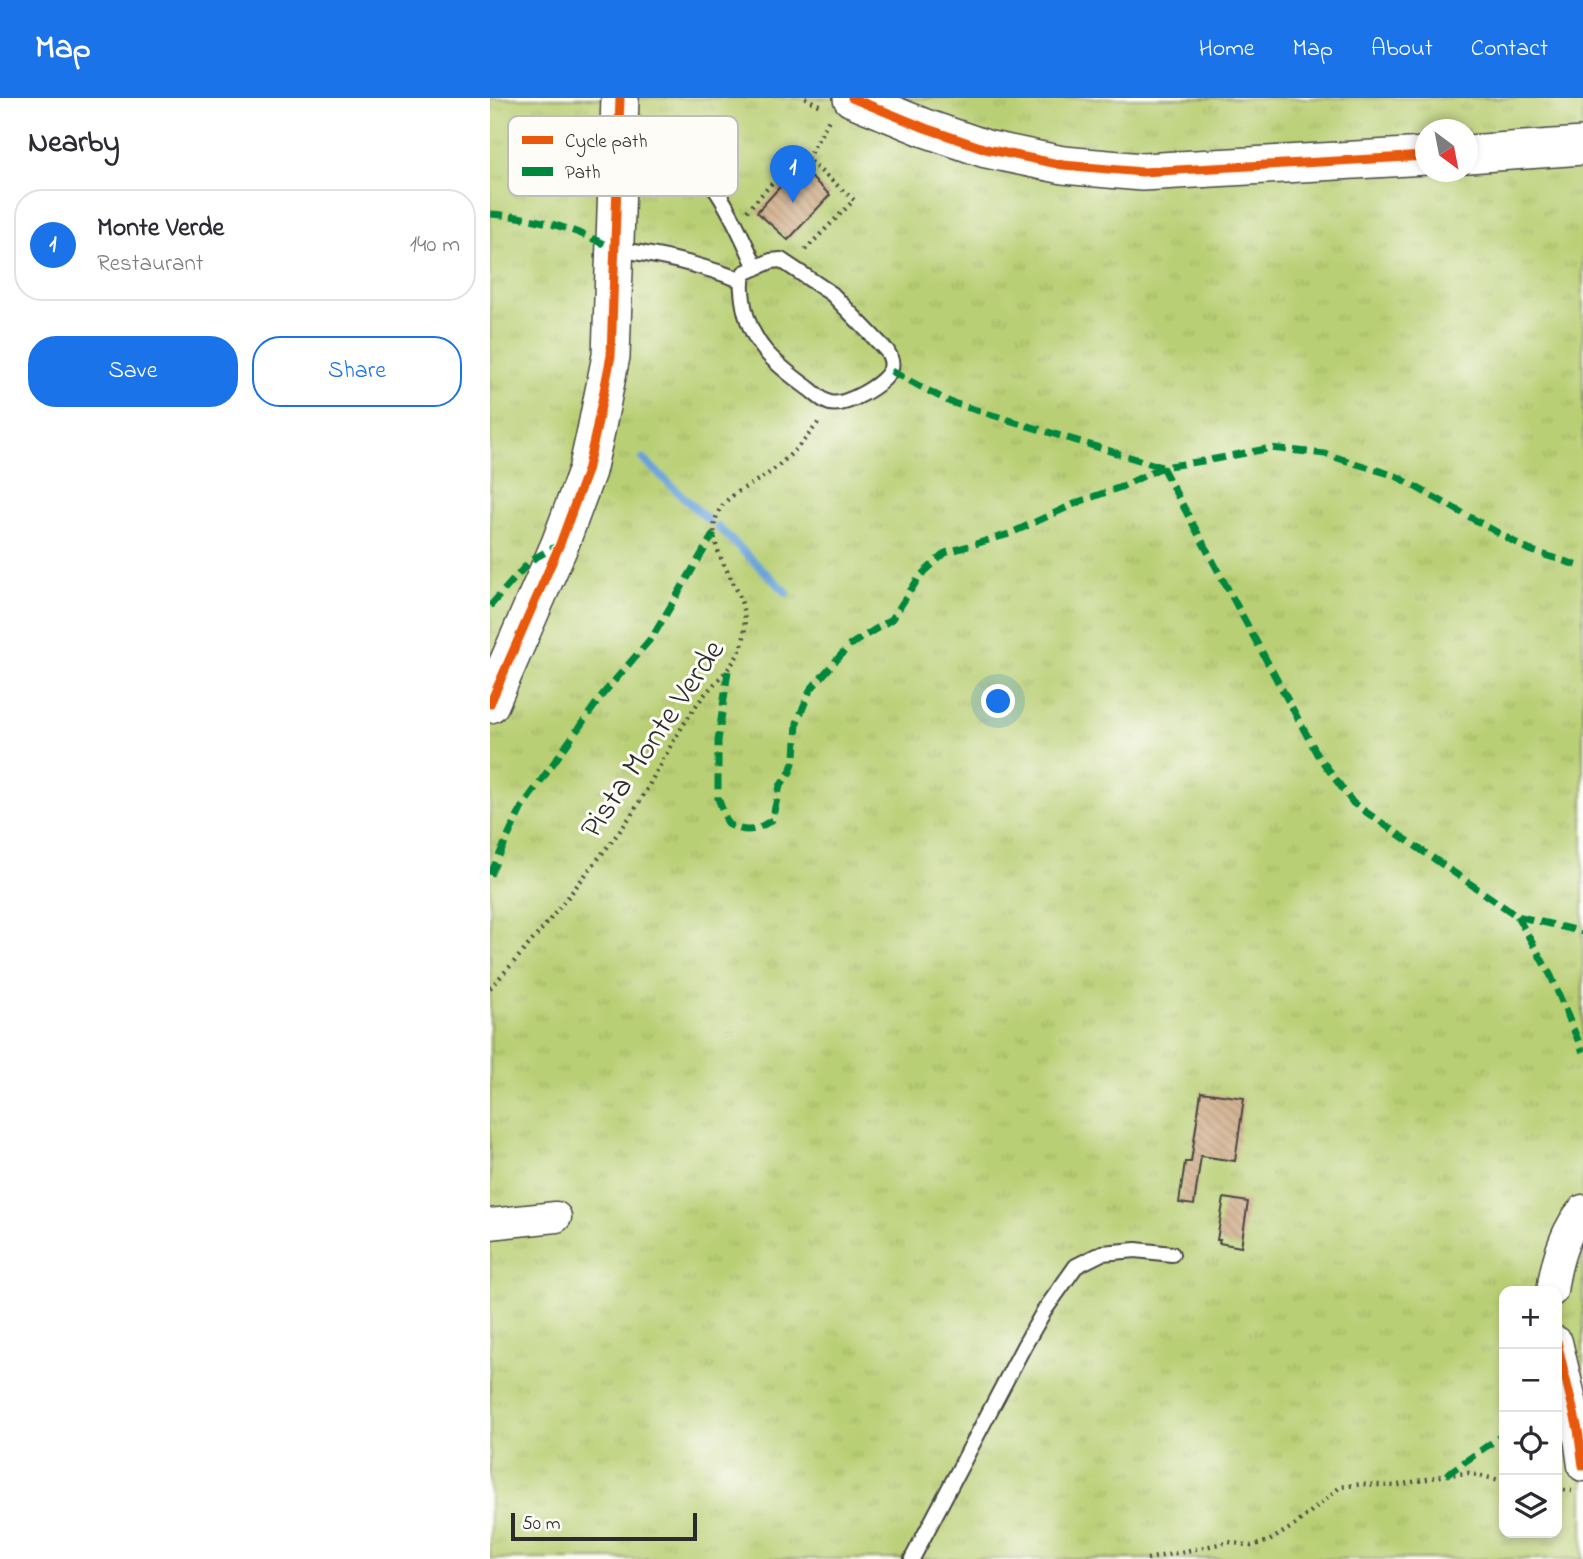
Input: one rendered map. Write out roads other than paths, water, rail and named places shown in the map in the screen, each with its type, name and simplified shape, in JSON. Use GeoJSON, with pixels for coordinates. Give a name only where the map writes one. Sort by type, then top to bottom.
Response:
{"type":"FeatureCollection","features":[{"type":"Feature","properties":{"kind":"street"},"geometry":{"type":"LineString","coordinates":[[852,98],[986,149],[1063,165],[1142,172],[1415,157]]}},
{"type":"Feature","properties":{"kind":"street"},"geometry":{"type":"LineString","coordinates":[[1478,152],[1583,146]]}},
{"type":"Feature","properties":{"kind":"street"},"geometry":{"type":"LineString","coordinates":[[490,704],[560,544],[587,471],[611,356],[616,196]]}},
{"type":"Feature","properties":{"kind":"street"},"geometry":{"type":"LineString","coordinates":[[1553,1286],[1567,1232],[1583,1210]]}},
{"type":"Feature","properties":{"kind":"street"},"geometry":{"type":"LineString","coordinates":[[490,1224],[556,1217]]}},
{"type":"Feature","properties":{"kind":"street"},"geometry":{"type":"LineString","coordinates":[[1559,1349],[1578,1430],[1583,1466]]}},
{"type":"Feature","properties":{"kind":"lane"},"geometry":{"type":"LineString","coordinates":[[722,196],[756,268]]}},
{"type":"Feature","properties":{"kind":"lane"},"geometry":{"type":"LineString","coordinates":[[614,249],[689,262],[741,280]]}},
{"type":"Feature","properties":{"kind":"lane"},"geometry":{"type":"LineString","coordinates":[[776,260],[790,265],[832,294],[887,351],[891,359],[891,370],[865,393],[841,403],[829,403],[786,371],[759,345],[744,306],[741,280],[744,273],[756,268],[776,260]]}},
{"type":"Feature","properties":{"kind":"lane"},"geometry":{"type":"LineString","coordinates":[[912,1559],[1024,1346],[1044,1311],[1076,1266],[1102,1254],[1136,1250],[1172,1254]]}},
{"type":"Feature","properties":{"kind":"waterway"},"geometry":{"type":"LineString","coordinates":[[643,459],[708,520]]}},
{"type":"Feature","properties":{"kind":"waterway"},"geometry":{"type":"LineString","coordinates":[[718,527],[787,593]]}},
{"type":"Feature","properties":{"kind":"place","name":"Monte Verde"},"geometry":{"type":"Point","coordinates":[793,203]}}]}
